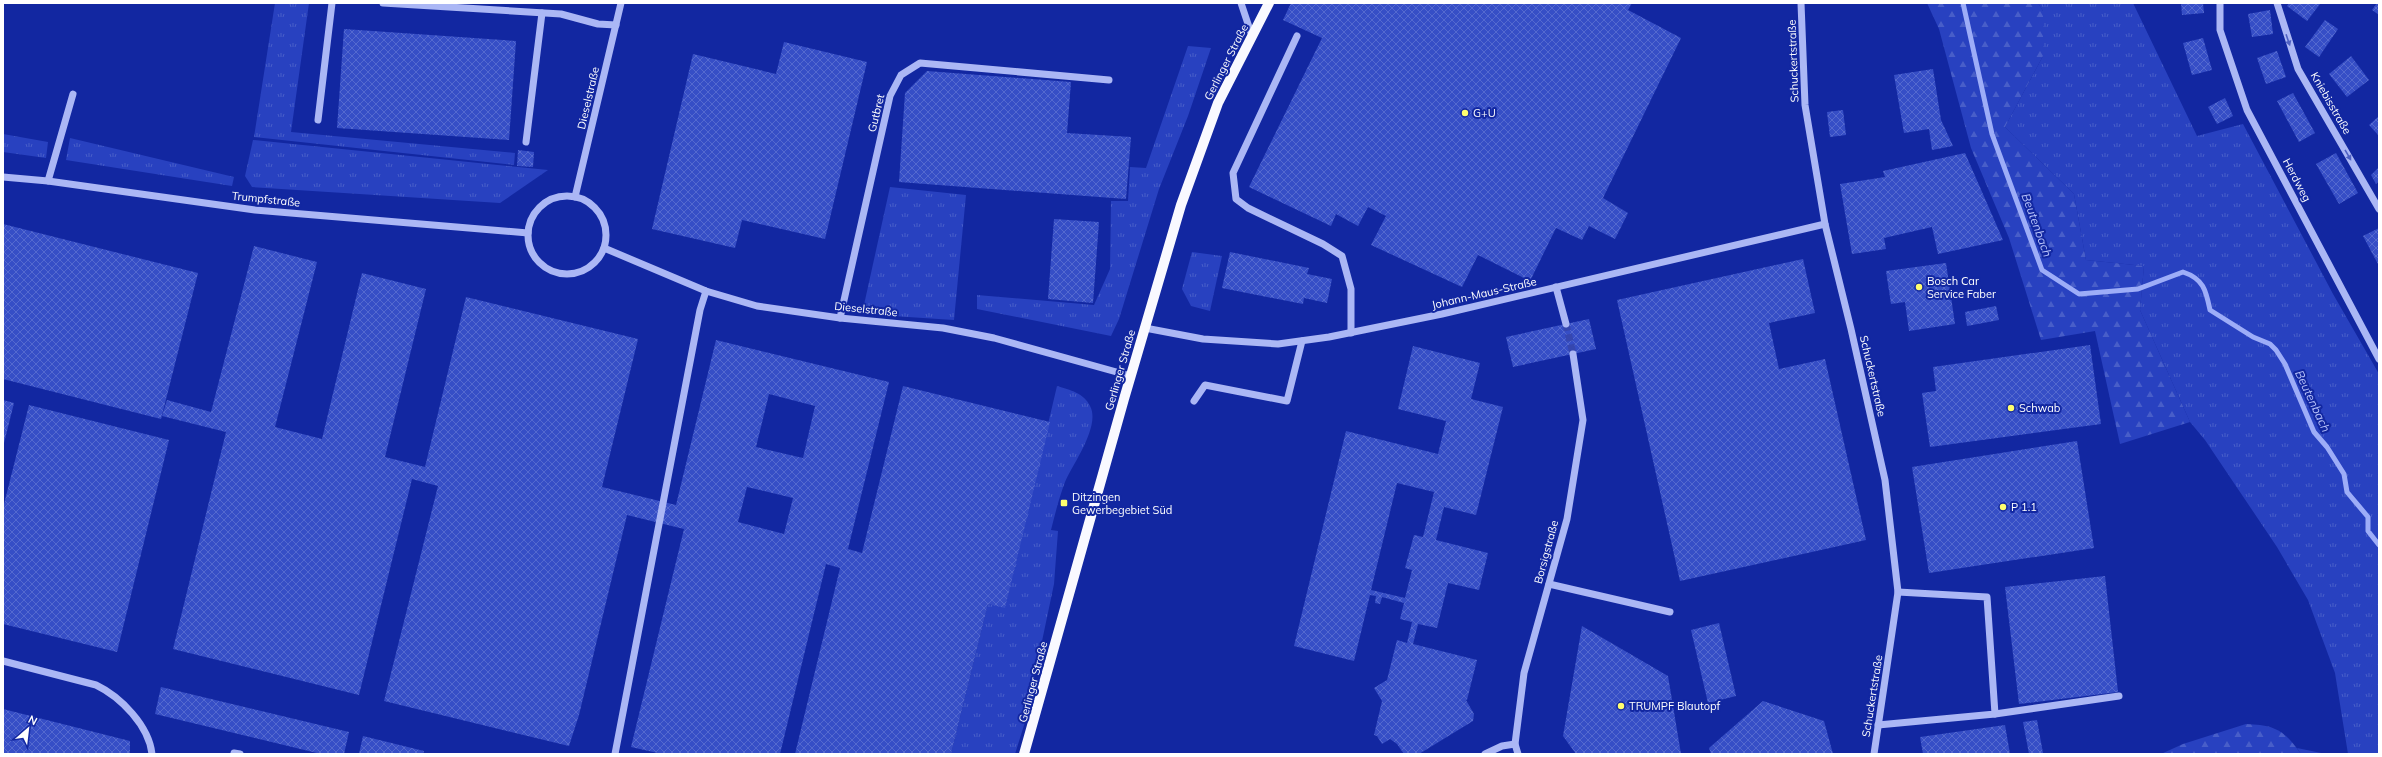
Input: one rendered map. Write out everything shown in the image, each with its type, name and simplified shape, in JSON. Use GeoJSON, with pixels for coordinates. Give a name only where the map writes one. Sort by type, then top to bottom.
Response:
{"type":"FeatureCollection","features":[{"type":"Feature","properties":{"kind":"main road","name":"Gerlinger Straße"},"geometry":{"type":"LineString","coordinates":[[1024,754],[1131,376],[1200,149],[1218,102],[1269,3]]}},
{"type":"Feature","properties":{"kind":"street"},"geometry":{"type":"LineString","coordinates":[[318,120],[332,3]]}},
{"type":"Feature","properties":{"kind":"street"},"geometry":{"type":"LineString","coordinates":[[383,3],[561,14],[598,24],[616,25]]}},
{"type":"Feature","properties":{"kind":"street","name":"Dieselstraße"},"geometry":{"type":"LineString","coordinates":[[575,197],[621,3]]}},
{"type":"Feature","properties":{"kind":"street"},"geometry":{"type":"LineString","coordinates":[[1241,3],[1252,36]]}},
{"type":"Feature","properties":{"kind":"street","name":"Schuckertstraße"},"geometry":{"type":"LineString","coordinates":[[1801,3],[1805,105],[1825,224],[1886,480],[1898,592],[1874,754]]}},
{"type":"Feature","properties":{"kind":"street","name":"Herdweg"},"geometry":{"type":"LineString","coordinates":[[2220,3],[2220,30],[2247,110],[2379,359]]}},
{"type":"Feature","properties":{"kind":"street","name":"Kniebisstraße"},"geometry":{"type":"LineString","coordinates":[[2277,3],[2298,69],[2379,209]]}},
{"type":"Feature","properties":{"kind":"street"},"geometry":{"type":"LineString","coordinates":[[526,142],[542,13]]}},
{"type":"Feature","properties":{"kind":"street"},"geometry":{"type":"LineString","coordinates":[[1297,36],[1233,173],[1233,190],[1236,199],[1248,208],[1323,244],[1342,256],[1351,289],[1351,333]]}},
{"type":"Feature","properties":{"kind":"street","name":"Gutbret"},"geometry":{"type":"LineString","coordinates":[[840,318],[890,96],[900,75],[920,63],[1109,80]]}},
{"type":"Feature","properties":{"kind":"street"},"geometry":{"type":"LineString","coordinates":[[48,181],[73,94]]}},
{"type":"Feature","properties":{"kind":"street","name":"Trumpfstraße"},"geometry":{"type":"LineString","coordinates":[[3,177],[48,181],[255,210],[528,233]]}},
{"type":"Feature","properties":{"kind":"street"},"geometry":{"type":"LineString","coordinates":[[562,196],[575,197],[586,201],[601,216],[606,238],[604,248],[597,260],[586,269],[573,273],[559,273],[546,268],[536,259],[530,247],[528,233],[531,220],[538,209],[549,200],[562,196]]}},
{"type":"Feature","properties":{"kind":"street","name":"Johann-Maus-Straße"},"geometry":{"type":"LineString","coordinates":[[1145,328],[1188,337],[1230,341],[1278,344],[1302,341],[1351,333],[1825,224]]}},
{"type":"Feature","properties":{"kind":"street","name":"Dieselstraße"},"geometry":{"type":"LineString","coordinates":[[604,248],[706,291],[757,306],[840,318],[943,328],[994,338],[1131,376]]}},
{"type":"Feature","properties":{"kind":"street"},"geometry":{"type":"LineString","coordinates":[[1556,287],[1566,324]]}},
{"type":"Feature","properties":{"kind":"street"},"geometry":{"type":"LineString","coordinates":[[615,754],[700,310],[706,291]]}},
{"type":"Feature","properties":{"kind":"street"},"geometry":{"type":"LineString","coordinates":[[1194,401],[1205,385],[1288,401],[1302,341]]}},
{"type":"Feature","properties":{"kind":"street","name":"Borsigstraße"},"geometry":{"type":"LineString","coordinates":[[1518,754],[1515,744],[1524,673],[1567,519],[1583,420],[1573,354]]}},
{"type":"Feature","properties":{"kind":"street"},"geometry":{"type":"LineString","coordinates":[[1549,584],[1670,612]]}},
{"type":"Feature","properties":{"kind":"street"},"geometry":{"type":"LineString","coordinates":[[1898,592],[1987,597],[1995,714]]}},
{"type":"Feature","properties":{"kind":"street"},"geometry":{"type":"LineString","coordinates":[[3,661],[96,685],[106,690],[144,728],[151,744],[152,754]]}},
{"type":"Feature","properties":{"kind":"street"},"geometry":{"type":"LineString","coordinates":[[1878,725],[1995,714],[2119,696]]}},
{"type":"Feature","properties":{"kind":"street"},"geometry":{"type":"LineString","coordinates":[[1485,754],[1502,746],[1515,744]]}},
{"type":"Feature","properties":{"kind":"green space"},"geometry":{"type":"Polygon","coordinates":[[[275,3],[309,3],[291,132],[515,153],[514,165],[254,137],[275,3]]]}},
{"type":"Feature","properties":{"kind":"green space"},"geometry":{"type":"Polygon","coordinates":[[[1927,3],[2038,3],[2043,11],[2043,56],[2005,127],[2074,194],[2086,260],[2144,266],[2140,310],[2190,422],[2120,444],[2095,331],[2041,340],[2009,238],[1971,148],[1939,29],[1927,3]]]}},
{"type":"Feature","properties":{"kind":"green space"},"geometry":{"type":"Polygon","coordinates":[[[2038,3],[2133,3],[2197,136],[2243,124],[2333,294],[2379,374],[2379,754],[2348,754],[2335,673],[2308,600],[2277,547],[2205,440],[2190,422],[2140,310],[2144,266],[2086,260],[2074,194],[2005,127],[2043,56],[2043,11],[2038,3]]]}},
{"type":"Feature","properties":{"kind":"green space"},"geometry":{"type":"Polygon","coordinates":[[[1188,46],[1211,48],[1188,116],[1159,189],[1119,319],[1111,336],[977,309],[977,295],[1094,305],[1110,269],[1111,201],[1128,201],[1130,167],[1146,168],[1188,46]]]}},
{"type":"Feature","properties":{"kind":"green space"},"geometry":{"type":"Polygon","coordinates":[[[3,134],[48,142],[46,158],[3,152],[3,134]]]}},
{"type":"Feature","properties":{"kind":"green space"},"geometry":{"type":"Polygon","coordinates":[[[70,138],[234,177],[232,186],[66,160],[70,138]]]}},
{"type":"Feature","properties":{"kind":"green space"},"geometry":{"type":"Polygon","coordinates":[[[253,140],[548,170],[500,203],[252,187],[245,176],[253,140]]]}},
{"type":"Feature","properties":{"kind":"green space"},"geometry":{"type":"Polygon","coordinates":[[[890,187],[966,195],[954,320],[862,314],[890,187]]]}},
{"type":"Feature","properties":{"kind":"green space"},"geometry":{"type":"Polygon","coordinates":[[[1192,252],[1222,256],[1210,311],[1191,306],[1182,289],[1192,252]]]}},
{"type":"Feature","properties":{"kind":"green space"},"geometry":{"type":"Polygon","coordinates":[[[1057,386],[1076,393],[1084,398],[1090,406],[1092,424],[1084,445],[1065,482],[1051,530],[1058,531],[1054,584],[1025,722],[1015,754],[951,754],[988,604],[1005,607],[1057,386]]]}},
{"type":"Feature","properties":{"kind":"green space"},"geometry":{"type":"Polygon","coordinates":[[[2246,724],[2264,726],[2278,730],[2289,739],[2301,754],[2161,754],[2183,744],[2246,724]]]}},
{"type":"Feature","properties":{"kind":"green space"},"geometry":{"type":"Polygon","coordinates":[[[2297,748],[2326,754],[2301,754],[2297,748]]]}},
{"type":"Feature","properties":{"kind":"building","name":"G+U"},"geometry":{"type":"Polygon","coordinates":[[[1291,3],[1632,3],[1628,10],[1681,38],[1603,198],[1628,213],[1615,239],[1589,226],[1582,240],[1556,228],[1530,281],[1478,255],[1462,287],[1371,245],[1386,216],[1368,207],[1358,226],[1336,214],[1331,226],[1249,187],[1322,38],[1283,20],[1291,3]]]}},
{"type":"Feature","properties":{"kind":"building"},"geometry":{"type":"Polygon","coordinates":[[[2181,3],[2203,3],[2204,13],[2182,15],[2181,3]]]}},
{"type":"Feature","properties":{"kind":"building"},"geometry":{"type":"Polygon","coordinates":[[[2289,3],[2320,4],[2307,21],[2287,6],[2289,3]]]}},
{"type":"Feature","properties":{"kind":"building"},"geometry":{"type":"Polygon","coordinates":[[[2377,3],[2379,3],[2379,15],[2372,10],[2377,3]]]}},
{"type":"Feature","properties":{"kind":"building"},"geometry":{"type":"Polygon","coordinates":[[[2270,10],[2273,34],[2252,37],[2248,14],[2270,10]]]}},
{"type":"Feature","properties":{"kind":"building"},"geometry":{"type":"Polygon","coordinates":[[[2325,20],[2338,29],[2319,57],[2305,47],[2325,20]]]}},
{"type":"Feature","properties":{"kind":"building"},"geometry":{"type":"Polygon","coordinates":[[[344,29],[516,41],[509,140],[337,128],[344,29]]]}},
{"type":"Feature","properties":{"kind":"building"},"geometry":{"type":"Polygon","coordinates":[[[2203,38],[2212,70],[2192,75],[2183,43],[2203,38]]]}},
{"type":"Feature","properties":{"kind":"building"},"geometry":{"type":"Polygon","coordinates":[[[784,42],[867,62],[825,239],[742,220],[735,248],[652,229],[693,54],[776,74],[784,42]]]}},
{"type":"Feature","properties":{"kind":"building"},"geometry":{"type":"Polygon","coordinates":[[[2277,51],[2286,77],[2266,84],[2257,58],[2277,51]]]}},
{"type":"Feature","properties":{"kind":"building"},"geometry":{"type":"Polygon","coordinates":[[[2351,56],[2369,80],[2347,97],[2329,74],[2351,56]]]}},
{"type":"Feature","properties":{"kind":"building"},"geometry":{"type":"Polygon","coordinates":[[[1933,69],[1941,120],[1953,146],[1932,150],[1929,129],[1904,133],[1894,75],[1933,69]]]}},
{"type":"Feature","properties":{"kind":"building"},"geometry":{"type":"Polygon","coordinates":[[[927,71],[1071,82],[1067,133],[1131,137],[1126,199],[899,182],[905,93],[927,71]]]}},
{"type":"Feature","properties":{"kind":"building"},"geometry":{"type":"Polygon","coordinates":[[[2293,93],[2315,133],[2299,142],[2277,101],[2293,93]]]}},
{"type":"Feature","properties":{"kind":"building"},"geometry":{"type":"Polygon","coordinates":[[[2225,98],[2233,116],[2217,124],[2208,107],[2225,98]]]}},
{"type":"Feature","properties":{"kind":"building"},"geometry":{"type":"Polygon","coordinates":[[[1843,110],[1846,135],[1830,137],[1827,112],[1843,110]]]}},
{"type":"Feature","properties":{"kind":"building"},"geometry":{"type":"Polygon","coordinates":[[[2379,116],[2379,136],[2369,125],[2379,116]]]}},
{"type":"Feature","properties":{"kind":"building"},"geometry":{"type":"Polygon","coordinates":[[[518,150],[534,152],[533,167],[517,166],[518,150]]]}},
{"type":"Feature","properties":{"kind":"building"},"geometry":{"type":"Polygon","coordinates":[[[1965,153],[2003,240],[1938,254],[1932,227],[1884,238],[1886,249],[1852,254],[1840,184],[1885,177],[1883,171],[1965,153]]]}},
{"type":"Feature","properties":{"kind":"building"},"geometry":{"type":"Polygon","coordinates":[[[2336,153],[2358,193],[2339,204],[2316,164],[2336,153]]]}},
{"type":"Feature","properties":{"kind":"building"},"geometry":{"type":"Polygon","coordinates":[[[2379,167],[2379,181],[2376,184],[2371,175],[2379,167]]]}},
{"type":"Feature","properties":{"kind":"building"},"geometry":{"type":"Polygon","coordinates":[[[1054,219],[1099,222],[1093,303],[1048,299],[1054,219]]]}},
{"type":"Feature","properties":{"kind":"building"},"geometry":{"type":"Polygon","coordinates":[[[3,224],[198,273],[161,419],[3,379],[3,224]]]}},
{"type":"Feature","properties":{"kind":"building"},"geometry":{"type":"Polygon","coordinates":[[[2379,228],[2379,266],[2363,236],[2379,228]]]}},
{"type":"Feature","properties":{"kind":"building"},"geometry":{"type":"Polygon","coordinates":[[[254,246],[317,262],[275,427],[322,439],[362,273],[426,289],[385,457],[425,467],[466,297],[638,339],[602,487],[676,505],[716,340],[889,382],[848,549],[862,553],[903,386],[1050,422],[1005,608],[988,604],[951,754],[795,754],[840,568],[826,564],[780,754],[662,754],[631,747],[684,529],[627,515],[579,715],[569,746],[384,701],[438,486],[412,479],[359,695],[173,649],[226,432],[162,416],[167,400],[211,412],[254,246]],[[769,394],[756,447],[803,458],[815,406],[769,394]],[[747,487],[738,522],[784,534],[793,498],[747,487]]]}},
{"type":"Feature","properties":{"kind":"building"},"geometry":{"type":"Polygon","coordinates":[[[1230,252],[1309,268],[1307,274],[1332,279],[1327,303],[1304,298],[1303,304],[1222,288],[1230,252]]]}},
{"type":"Feature","properties":{"kind":"building"},"geometry":{"type":"Polygon","coordinates":[[[1803,259],[1815,313],[1769,323],[1779,369],[1825,359],[1866,540],[1680,581],[1617,300],[1803,259]]]}},
{"type":"Feature","properties":{"kind":"building","name":"Bosch Car Service Faber"},"geometry":{"type":"Polygon","coordinates":[[[1946,263],[1955,324],[1909,331],[1905,302],[1891,304],[1886,271],[1946,263]]]}},
{"type":"Feature","properties":{"kind":"building"},"geometry":{"type":"Polygon","coordinates":[[[1996,306],[1999,320],[1967,326],[1965,312],[1996,306]]]}},
{"type":"Feature","properties":{"kind":"building"},"geometry":{"type":"Polygon","coordinates":[[[1589,319],[1596,349],[1513,367],[1506,337],[1589,319]]]}},
{"type":"Feature","properties":{"kind":"building","name":"Schwab"},"geometry":{"type":"Polygon","coordinates":[[[2090,345],[2101,424],[1930,447],[1922,393],[1936,391],[1933,367],[2090,345]]]}},
{"type":"Feature","properties":{"kind":"building"},"geometry":{"type":"Polygon","coordinates":[[[1413,346],[1480,363],[1471,399],[1503,407],[1476,515],[1444,507],[1436,540],[1488,553],[1479,590],[1448,583],[1437,628],[1418,624],[1413,644],[1477,660],[1466,700],[1474,714],[1473,721],[1419,754],[1404,754],[1397,744],[1390,739],[1382,744],[1377,736],[1374,735],[1382,701],[1374,688],[1387,680],[1397,640],[1407,643],[1412,622],[1400,619],[1404,603],[1382,597],[1380,604],[1375,603],[1376,596],[1370,595],[1354,661],[1294,646],[1346,431],[1438,454],[1446,421],[1398,409],[1413,346]],[[1397,483],[1371,590],[1405,598],[1412,570],[1405,568],[1414,535],[1423,537],[1434,492],[1397,483]]]}},
{"type":"Feature","properties":{"kind":"building"},"geometry":{"type":"Polygon","coordinates":[[[3,400],[14,403],[4,443],[3,443],[3,400]]]}},
{"type":"Feature","properties":{"kind":"building"},"geometry":{"type":"Polygon","coordinates":[[[29,405],[169,440],[117,652],[3,624],[3,508],[29,405]]]}},
{"type":"Feature","properties":{"kind":"building","name":"P 1.1"},"geometry":{"type":"Polygon","coordinates":[[[2077,441],[2094,548],[1929,573],[1912,467],[2077,441]]]}},
{"type":"Feature","properties":{"kind":"building"},"geometry":{"type":"Polygon","coordinates":[[[2105,576],[2118,692],[2019,704],[2005,587],[2105,576]]]}},
{"type":"Feature","properties":{"kind":"building"},"geometry":{"type":"Polygon","coordinates":[[[1719,623],[1736,696],[1708,703],[1691,630],[1719,623]]]}},
{"type":"Feature","properties":{"kind":"building","name":"TRUMPF Blautopf"},"geometry":{"type":"Polygon","coordinates":[[[1582,626],[1668,676],[1681,754],[1576,754],[1563,736],[1582,626]]]}},
{"type":"Feature","properties":{"kind":"building"},"geometry":{"type":"Polygon","coordinates":[[[161,687],[349,732],[344,754],[321,754],[155,714],[161,687]]]}},
{"type":"Feature","properties":{"kind":"building"},"geometry":{"type":"Polygon","coordinates":[[[1763,701],[1824,721],[1833,754],[1711,754],[1709,748],[1763,701]]]}},
{"type":"Feature","properties":{"kind":"building"},"geometry":{"type":"Polygon","coordinates":[[[3,709],[130,741],[130,754],[3,754],[3,709]]]}},
{"type":"Feature","properties":{"kind":"building"},"geometry":{"type":"Polygon","coordinates":[[[2037,720],[2043,753],[2029,754],[2023,722],[2037,720]]]}},
{"type":"Feature","properties":{"kind":"building"},"geometry":{"type":"Polygon","coordinates":[[[2005,725],[2010,754],[1923,754],[1920,737],[2005,725]]]}},
{"type":"Feature","properties":{"kind":"building"},"geometry":{"type":"Polygon","coordinates":[[[363,736],[424,751],[423,754],[359,754],[363,736]]]}},
{"type":"Feature","properties":{"kind":"waterway","name":"Beutenbach"},"geometry":{"type":"LineString","coordinates":[[1963,3],[1992,134],[2042,270],[2079,294],[2138,289],[2183,272],[2196,278],[2203,286],[2210,310],[2253,337],[2270,344],[2276,350],[2285,364],[2314,432],[2327,447],[2344,474],[2347,492],[2368,517],[2368,531],[2379,545]]}},
{"type":"Feature","properties":{"kind":"tunnel"},"geometry":{"type":"LineString","coordinates":[[1566,324],[1573,354]]}},
{"type":"Feature","properties":{"kind":"place","name":"G+U"},"geometry":{"type":"Point","coordinates":[1465,113]}},
{"type":"Feature","properties":{"kind":"place","name":"Bosch Car Service Faber"},"geometry":{"type":"Point","coordinates":[1919,287]}},
{"type":"Feature","properties":{"kind":"place","name":"Schwab"},"geometry":{"type":"Point","coordinates":[2011,408]}},
{"type":"Feature","properties":{"kind":"place","name":"Ditzingen Gewerbegebiet Süd"},"geometry":{"type":"Point","coordinates":[1064,503]}},
{"type":"Feature","properties":{"kind":"place","name":"P 1.1"},"geometry":{"type":"Point","coordinates":[2003,507]}},
{"type":"Feature","properties":{"kind":"place","name":"TRUMPF Blautopf"},"geometry":{"type":"Point","coordinates":[1621,706]}}]}
